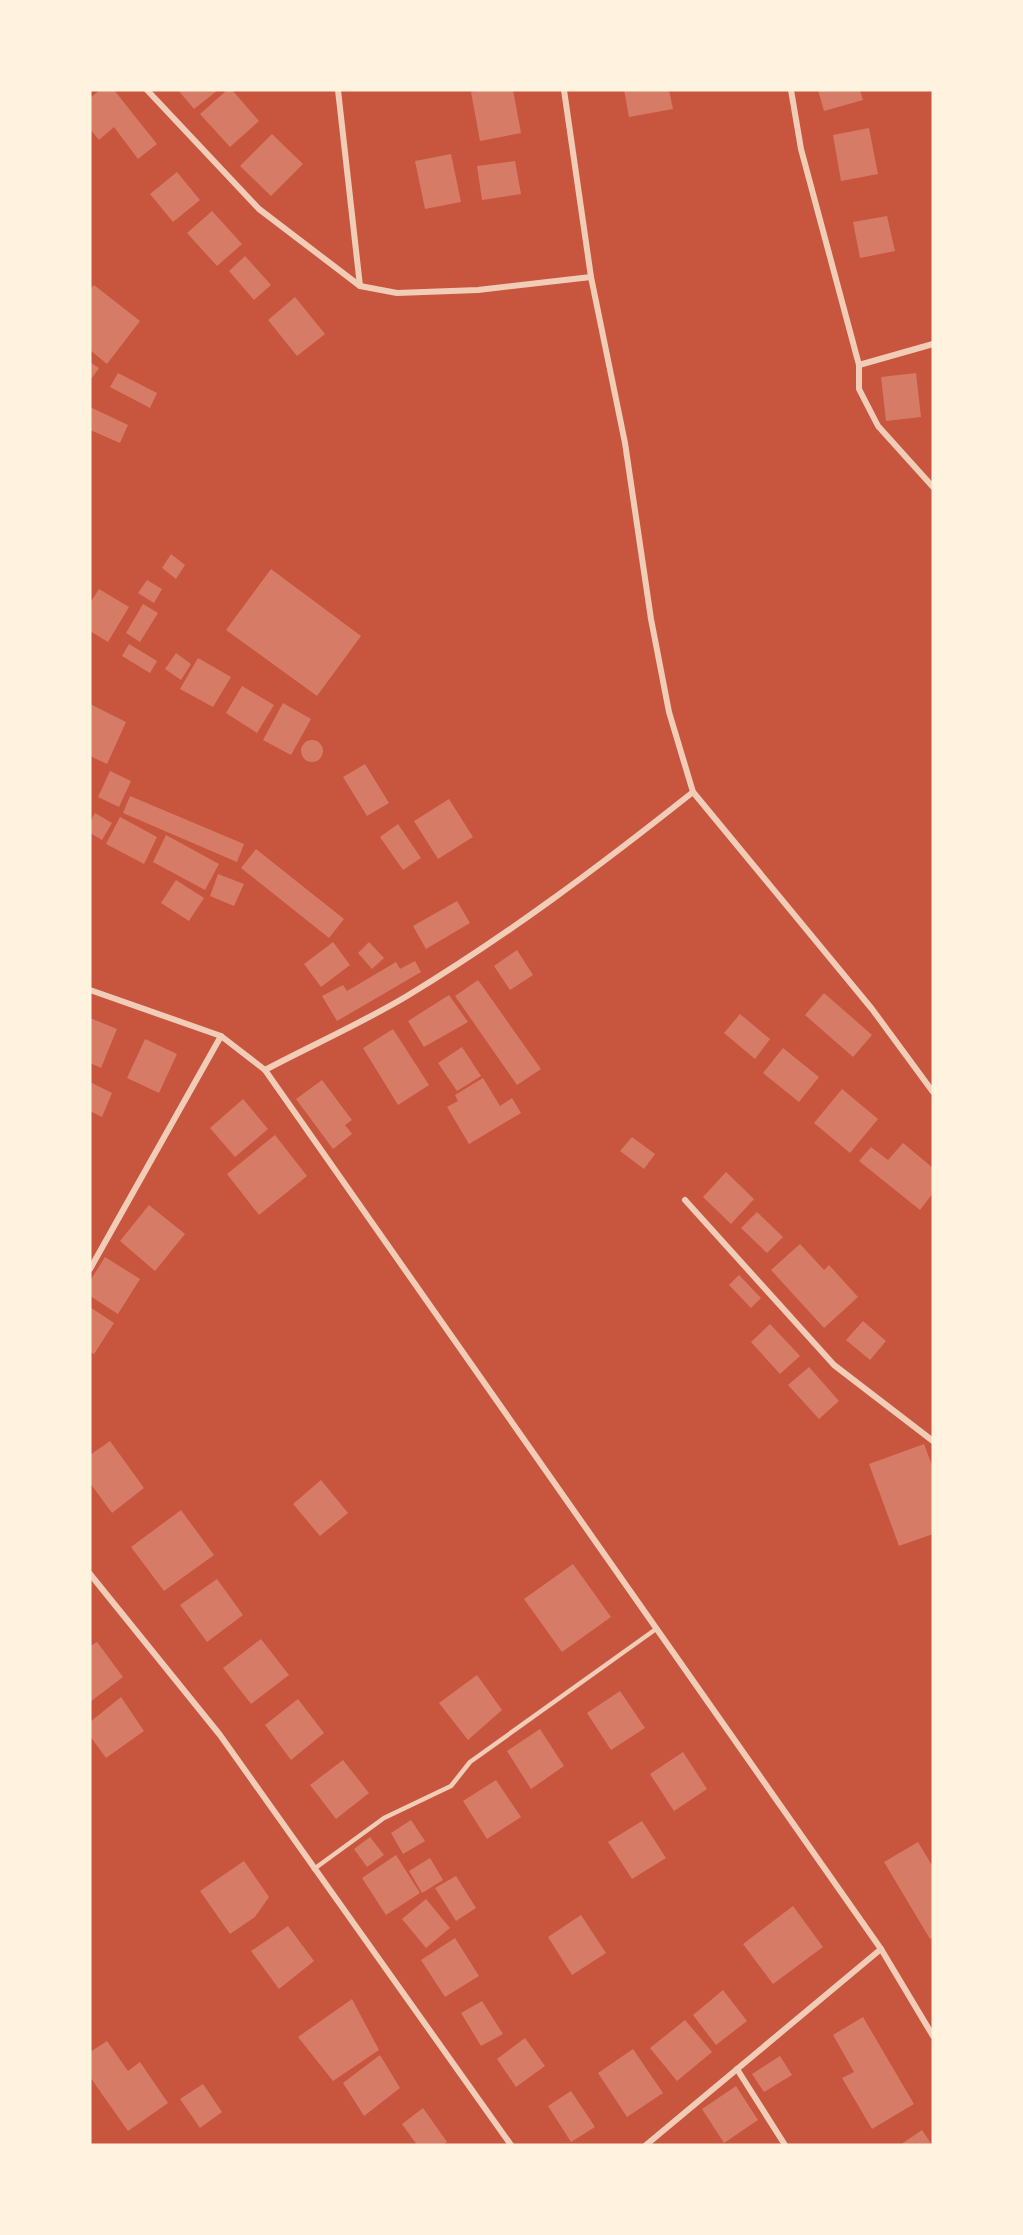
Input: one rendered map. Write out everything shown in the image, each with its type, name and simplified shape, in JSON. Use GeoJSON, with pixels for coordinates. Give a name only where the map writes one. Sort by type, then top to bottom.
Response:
{"type":"FeatureCollection","features":[{"type":"Feature","properties":{"kind":"street"},"geometry":{"type":"LineString","coordinates":[[147,90],[259,209],[360,286],[397,293],[478,290],[591,277]]}},
{"type":"Feature","properties":{"kind":"street"},"geometry":{"type":"LineString","coordinates":[[338,90],[360,286]]}},
{"type":"Feature","properties":{"kind":"street"},"geometry":{"type":"LineString","coordinates":[[564,90],[591,277],[625,443],[651,619],[667,701],[693,792],[872,1009],[933,1092]]}},
{"type":"Feature","properties":{"kind":"street"},"geometry":{"type":"LineString","coordinates":[[791,90],[801,150],[859,364],[859,389],[878,426],[933,487]]}},
{"type":"Feature","properties":{"kind":"street"},"geometry":{"type":"LineString","coordinates":[[859,364],[933,344]]}},
{"type":"Feature","properties":{"kind":"street"},"geometry":{"type":"LineString","coordinates":[[265,1070],[406,997],[533,915],[608,860],[693,792]]}},
{"type":"Feature","properties":{"kind":"street"},"geometry":{"type":"LineString","coordinates":[[90,990],[220,1036],[265,1070],[881,1950],[933,2036]]}},
{"type":"Feature","properties":{"kind":"street"},"geometry":{"type":"LineString","coordinates":[[90,1269],[220,1036]]}},
{"type":"Feature","properties":{"kind":"street"},"geometry":{"type":"LineString","coordinates":[[684,1200],[834,1365],[933,1441]]}},
{"type":"Feature","properties":{"kind":"street"},"geometry":{"type":"LineString","coordinates":[[90,1574],[220,1735],[511,2145]]}},
{"type":"Feature","properties":{"kind":"street"},"geometry":{"type":"LineString","coordinates":[[646,2145],[881,1950]]}},
{"type":"Feature","properties":{"kind":"street"},"geometry":{"type":"LineString","coordinates":[[737,2069],[785,2145]]}},
{"type":"Feature","properties":{"kind":"lane"},"geometry":{"type":"LineString","coordinates":[[314,1869],[384,1818],[451,1785],[470,1762],[656,1629]]}},
{"type":"Feature","properties":{"kind":"building"},"geometry":{"type":"Polygon","coordinates":[[[100,90],[114,90],[157,144],[138,159],[114,127],[99,140],[90,129],[90,98],[100,90]]]}},
{"type":"Feature","properties":{"kind":"building"},"geometry":{"type":"Polygon","coordinates":[[[178,90],[218,90],[194,109],[178,90]]]}},
{"type":"Feature","properties":{"kind":"building"},"geometry":{"type":"Polygon","coordinates":[[[227,90],[232,90],[259,121],[230,147],[200,114],[227,90]]]}},
{"type":"Feature","properties":{"kind":"building"},"geometry":{"type":"Polygon","coordinates":[[[513,90],[521,133],[480,141],[471,92],[513,90]]]}},
{"type":"Feature","properties":{"kind":"building"},"geometry":{"type":"Polygon","coordinates":[[[624,90],[669,90],[673,109],[629,117],[624,90]]]}},
{"type":"Feature","properties":{"kind":"building"},"geometry":{"type":"Polygon","coordinates":[[[818,90],[860,90],[863,100],[824,111],[818,90]]]}},
{"type":"Feature","properties":{"kind":"building"},"geometry":{"type":"Polygon","coordinates":[[[869,128],[878,174],[841,181],[833,135],[869,128]]]}},
{"type":"Feature","properties":{"kind":"building"},"geometry":{"type":"Polygon","coordinates":[[[272,134],[303,164],[271,196],[240,166],[272,134]]]}},
{"type":"Feature","properties":{"kind":"building"},"geometry":{"type":"Polygon","coordinates":[[[451,154],[461,202],[425,209],[415,161],[451,154]]]}},
{"type":"Feature","properties":{"kind":"building"},"geometry":{"type":"Polygon","coordinates":[[[515,161],[521,194],[482,200],[477,166],[515,161]]]}},
{"type":"Feature","properties":{"kind":"building"},"geometry":{"type":"Polygon","coordinates":[[[177,172],[200,200],[173,222],[150,194],[177,172]]]}},
{"type":"Feature","properties":{"kind":"building"},"geometry":{"type":"Polygon","coordinates":[[[212,211],[242,244],[217,266],[187,233],[212,211]]]}},
{"type":"Feature","properties":{"kind":"building"},"geometry":{"type":"Polygon","coordinates":[[[887,216],[895,251],[860,258],[853,222],[887,216]]]}},
{"type":"Feature","properties":{"kind":"building"},"geometry":{"type":"Polygon","coordinates":[[[245,256],[271,285],[254,300],[229,271],[245,256]]]}},
{"type":"Feature","properties":{"kind":"building"},"geometry":{"type":"Polygon","coordinates":[[[94,285],[140,321],[107,364],[90,350],[90,289],[94,285]]]}},
{"type":"Feature","properties":{"kind":"building"},"geometry":{"type":"Polygon","coordinates":[[[295,297],[325,334],[297,356],[268,320],[295,297]]]}},
{"type":"Feature","properties":{"kind":"building"},"geometry":{"type":"Polygon","coordinates":[[[90,362],[99,368],[92,378],[90,376],[90,362]]]}},
{"type":"Feature","properties":{"kind":"building"},"geometry":{"type":"Polygon","coordinates":[[[118,373],[157,393],[150,408],[110,387],[118,373]]]}},
{"type":"Feature","properties":{"kind":"building"},"geometry":{"type":"Polygon","coordinates":[[[916,373],[921,417],[886,421],[881,377],[916,373]]]}},
{"type":"Feature","properties":{"kind":"building"},"geometry":{"type":"Polygon","coordinates":[[[90,407],[128,425],[120,443],[90,430],[90,407]]]}},
{"type":"Feature","properties":{"kind":"building"},"geometry":{"type":"Polygon","coordinates":[[[171,554],[185,565],[176,579],[162,568],[171,554]]]}},
{"type":"Feature","properties":{"kind":"building"},"geometry":{"type":"Polygon","coordinates":[[[271,569],[361,636],[317,696],[226,630],[271,569]]]}},
{"type":"Feature","properties":{"kind":"building"},"geometry":{"type":"Polygon","coordinates":[[[147,580],[162,589],[154,603],[138,593],[147,580]]]}},
{"type":"Feature","properties":{"kind":"building"},"geometry":{"type":"Polygon","coordinates":[[[99,589],[129,607],[108,642],[90,631],[90,603],[99,589]]]}},
{"type":"Feature","properties":{"kind":"building"},"geometry":{"type":"Polygon","coordinates":[[[143,604],[158,613],[140,642],[126,633],[143,604]]]}},
{"type":"Feature","properties":{"kind":"building"},"geometry":{"type":"Polygon","coordinates":[[[129,644],[157,661],[150,673],[122,656],[129,644]]]}},
{"type":"Feature","properties":{"kind":"building"},"geometry":{"type":"Polygon","coordinates":[[[176,653],[191,664],[181,680],[165,669],[176,653]]]}},
{"type":"Feature","properties":{"kind":"building"},"geometry":{"type":"Polygon","coordinates":[[[198,658],[231,677],[213,707],[180,689],[198,658]]]}},
{"type":"Feature","properties":{"kind":"building"},"geometry":{"type":"Polygon","coordinates":[[[242,686],[274,705],[257,733],[226,713],[242,686]]]}},
{"type":"Feature","properties":{"kind":"building"},"geometry":{"type":"Polygon","coordinates":[[[283,703],[311,719],[291,755],[263,740],[283,703]]]}},
{"type":"Feature","properties":{"kind":"building"},"geometry":{"type":"Polygon","coordinates":[[[90,704],[126,722],[107,764],[90,756],[90,704]]]}},
{"type":"Feature","properties":{"kind":"building"},"geometry":{"type":"Polygon","coordinates":[[[312,740],[320,743],[323,751],[320,759],[312,762],[304,759],[301,751],[304,743],[312,740]]]}},
{"type":"Feature","properties":{"kind":"building"},"geometry":{"type":"Polygon","coordinates":[[[365,764],[389,803],[367,816],[343,777],[365,764]]]}},
{"type":"Feature","properties":{"kind":"building"},"geometry":{"type":"Polygon","coordinates":[[[110,771],[131,781],[119,807],[98,797],[110,771]]]}},
{"type":"Feature","properties":{"kind":"building"},"geometry":{"type":"Polygon","coordinates":[[[130,796],[244,844],[237,862],[123,813],[130,796]]]}},
{"type":"Feature","properties":{"kind":"building"},"geometry":{"type":"Polygon","coordinates":[[[449,799],[473,837],[438,859],[414,821],[449,799]]]}},
{"type":"Feature","properties":{"kind":"building"},"geometry":{"type":"Polygon","coordinates":[[[95,813],[112,823],[102,840],[90,833],[90,822],[95,813]]]}},
{"type":"Feature","properties":{"kind":"building"},"geometry":{"type":"Polygon","coordinates":[[[120,817],[157,837],[144,864],[106,844],[120,817]]]}},
{"type":"Feature","properties":{"kind":"building"},"geometry":{"type":"Polygon","coordinates":[[[398,824],[421,858],[403,870],[380,837],[398,824]]]}},
{"type":"Feature","properties":{"kind":"building"},"geometry":{"type":"Polygon","coordinates":[[[166,835],[219,864],[205,890],[153,862],[166,835]]]}},
{"type":"Feature","properties":{"kind":"building"},"geometry":{"type":"Polygon","coordinates":[[[256,849],[344,919],[329,938],[241,868],[256,849]]]}},
{"type":"Feature","properties":{"kind":"building"},"geometry":{"type":"Polygon","coordinates":[[[218,874],[244,884],[234,906],[210,896],[218,874]]]}},
{"type":"Feature","properties":{"kind":"building"},"geometry":{"type":"Polygon","coordinates":[[[176,880],[204,898],[189,921],[161,903],[176,880]]]}},
{"type":"Feature","properties":{"kind":"building"},"geometry":{"type":"Polygon","coordinates":[[[457,901],[470,923],[426,949],[413,926],[457,901]]]}},
{"type":"Feature","properties":{"kind":"building"},"geometry":{"type":"Polygon","coordinates":[[[333,942],[350,965],[321,987],[304,964],[333,942]]]}},
{"type":"Feature","properties":{"kind":"building"},"geometry":{"type":"Polygon","coordinates":[[[369,942],[384,958],[372,969],[358,953],[369,942]]]}},
{"type":"Feature","properties":{"kind":"building"},"geometry":{"type":"Polygon","coordinates":[[[517,950],[533,975],[510,990],[494,966],[517,950]]]}},
{"type":"Feature","properties":{"kind":"building"},"geometry":{"type":"Polygon","coordinates":[[[415,961],[421,972],[337,1021],[322,996],[343,985],[347,991],[396,962],[400,969],[415,961]]]}},
{"type":"Feature","properties":{"kind":"building"},"geometry":{"type":"Polygon","coordinates":[[[478,980],[541,1069],[517,1085],[455,996],[478,980]]]}},
{"type":"Feature","properties":{"kind":"building"},"geometry":{"type":"Polygon","coordinates":[[[824,993],[872,1035],[853,1057],[805,1015],[824,993]]]}},
{"type":"Feature","properties":{"kind":"building"},"geometry":{"type":"Polygon","coordinates":[[[449,995],[468,1022],[424,1047],[408,1021],[449,995]]]}},
{"type":"Feature","properties":{"kind":"building"},"geometry":{"type":"Polygon","coordinates":[[[740,1014],[770,1039],[755,1059],[724,1033],[740,1014]]]}},
{"type":"Feature","properties":{"kind":"building"},"geometry":{"type":"Polygon","coordinates":[[[90,1018],[117,1029],[101,1068],[90,1063],[90,1018]]]}},
{"type":"Feature","properties":{"kind":"building"},"geometry":{"type":"Polygon","coordinates":[[[393,1029],[429,1085],[398,1105],[363,1048],[393,1029]]]}},
{"type":"Feature","properties":{"kind":"building"},"geometry":{"type":"Polygon","coordinates":[[[145,1039],[177,1054],[159,1093],[127,1078],[145,1039]]]}},
{"type":"Feature","properties":{"kind":"building"},"geometry":{"type":"Polygon","coordinates":[[[462,1047],[481,1076],[457,1091],[438,1063],[462,1047]]]}},
{"type":"Feature","properties":{"kind":"building"},"geometry":{"type":"Polygon","coordinates":[[[783,1048],[819,1077],[799,1102],[763,1073],[783,1048]]]}},
{"type":"Feature","properties":{"kind":"building"},"geometry":{"type":"Polygon","coordinates":[[[483,1078],[500,1106],[512,1098],[521,1113],[469,1144],[447,1107],[458,1101],[455,1095],[483,1078]]]}},
{"type":"Feature","properties":{"kind":"building"},"geometry":{"type":"Polygon","coordinates":[[[322,1080],[352,1120],[345,1125],[352,1134],[333,1149],[296,1099],[322,1080]]]}},
{"type":"Feature","properties":{"kind":"building"},"geometry":{"type":"Polygon","coordinates":[[[90,1082],[112,1093],[102,1117],[90,1111],[90,1082]]]}},
{"type":"Feature","properties":{"kind":"building"},"geometry":{"type":"Polygon","coordinates":[[[842,1089],[878,1119],[850,1153],[814,1123],[842,1089]]]}},
{"type":"Feature","properties":{"kind":"building"},"geometry":{"type":"Polygon","coordinates":[[[243,1099],[268,1129],[235,1157],[210,1128],[243,1099]]]}},
{"type":"Feature","properties":{"kind":"building"},"geometry":{"type":"Polygon","coordinates":[[[275,1135],[307,1176],[259,1215],[227,1174],[275,1135]]]}},
{"type":"Feature","properties":{"kind":"building"},"geometry":{"type":"Polygon","coordinates":[[[632,1137],[655,1154],[644,1169],[620,1151],[632,1137]]]}},
{"type":"Feature","properties":{"kind":"building"},"geometry":{"type":"Polygon","coordinates":[[[903,1143],[933,1168],[933,1193],[920,1210],[859,1161],[871,1147],[888,1160],[903,1143]]]}},
{"type":"Feature","properties":{"kind":"building"},"geometry":{"type":"Polygon","coordinates":[[[726,1172],[754,1199],[731,1224],[703,1197],[726,1172]]]}},
{"type":"Feature","properties":{"kind":"building"},"geometry":{"type":"Polygon","coordinates":[[[149,1205],[185,1234],[155,1271],[120,1241],[149,1205]]]}},
{"type":"Feature","properties":{"kind":"building"},"geometry":{"type":"Polygon","coordinates":[[[757,1212],[783,1237],[767,1253],[741,1228],[757,1212]]]}},
{"type":"Feature","properties":{"kind":"building"},"geometry":{"type":"Polygon","coordinates":[[[800,1244],[824,1270],[829,1265],[858,1297],[824,1328],[771,1270],[800,1244]]]}},
{"type":"Feature","properties":{"kind":"building"},"geometry":{"type":"Polygon","coordinates":[[[105,1257],[140,1279],[118,1314],[90,1296],[90,1281],[105,1257]]]}},
{"type":"Feature","properties":{"kind":"building"},"geometry":{"type":"Polygon","coordinates":[[[739,1275],[761,1298],[751,1308],[729,1285],[739,1275]]]}},
{"type":"Feature","properties":{"kind":"building"},"geometry":{"type":"Polygon","coordinates":[[[90,1307],[114,1323],[94,1354],[90,1352],[90,1307]]]}},
{"type":"Feature","properties":{"kind":"building"},"geometry":{"type":"Polygon","coordinates":[[[863,1321],[886,1341],[870,1360],[846,1340],[863,1321]]]}},
{"type":"Feature","properties":{"kind":"building"},"geometry":{"type":"Polygon","coordinates":[[[770,1324],[800,1356],[780,1374],[751,1342],[770,1324]]]}},
{"type":"Feature","properties":{"kind":"building"},"geometry":{"type":"Polygon","coordinates":[[[809,1367],[839,1401],[819,1419],[788,1385],[809,1367]]]}},
{"type":"Feature","properties":{"kind":"building"},"geometry":{"type":"Polygon","coordinates":[[[110,1441],[144,1488],[112,1513],[90,1483],[90,1455],[110,1441]]]}},
{"type":"Feature","properties":{"kind":"building"},"geometry":{"type":"Polygon","coordinates":[[[924,1444],[933,1468],[933,1534],[899,1546],[869,1464],[924,1444]]]}},
{"type":"Feature","properties":{"kind":"building"},"geometry":{"type":"Polygon","coordinates":[[[321,1480],[348,1513],[320,1536],[293,1504],[321,1480]]]}},
{"type":"Feature","properties":{"kind":"building"},"geometry":{"type":"Polygon","coordinates":[[[181,1510],[214,1555],[164,1591],[131,1547],[181,1510]]]}},
{"type":"Feature","properties":{"kind":"building"},"geometry":{"type":"Polygon","coordinates":[[[573,1564],[611,1617],[562,1652],[524,1599],[573,1564]]]}},
{"type":"Feature","properties":{"kind":"building"},"geometry":{"type":"Polygon","coordinates":[[[217,1579],[243,1615],[207,1642],[180,1605],[217,1579]]]}},
{"type":"Feature","properties":{"kind":"building"},"geometry":{"type":"Polygon","coordinates":[[[261,1639],[289,1675],[251,1704],[223,1668],[261,1639]]]}},
{"type":"Feature","properties":{"kind":"building"},"geometry":{"type":"Polygon","coordinates":[[[97,1642],[123,1677],[90,1702],[90,1646],[97,1642]]]}},
{"type":"Feature","properties":{"kind":"building"},"geometry":{"type":"Polygon","coordinates":[[[477,1675],[502,1710],[468,1740],[439,1703],[477,1675]]]}},
{"type":"Feature","properties":{"kind":"building"},"geometry":{"type":"Polygon","coordinates":[[[620,1691],[645,1728],[611,1750],[587,1713],[620,1691]]]}},
{"type":"Feature","properties":{"kind":"building"},"geometry":{"type":"Polygon","coordinates":[[[121,1697],[144,1731],[106,1758],[90,1736],[90,1722],[121,1697]]]}},
{"type":"Feature","properties":{"kind":"building"},"geometry":{"type":"Polygon","coordinates":[[[298,1699],[324,1733],[291,1760],[265,1725],[298,1699]]]}},
{"type":"Feature","properties":{"kind":"building"},"geometry":{"type":"Polygon","coordinates":[[[540,1729],[564,1766],[531,1789],[507,1751],[540,1729]]]}},
{"type":"Feature","properties":{"kind":"building"},"geometry":{"type":"Polygon","coordinates":[[[683,1752],[707,1789],[674,1811],[650,1774],[683,1752]]]}},
{"type":"Feature","properties":{"kind":"building"},"geometry":{"type":"Polygon","coordinates":[[[343,1760],[369,1793],[336,1819],[310,1785],[343,1760]]]}},
{"type":"Feature","properties":{"kind":"building"},"geometry":{"type":"Polygon","coordinates":[[[496,1780],[521,1817],[487,1839],[463,1801],[496,1780]]]}},
{"type":"Feature","properties":{"kind":"building"},"geometry":{"type":"Polygon","coordinates":[[[411,1820],[425,1841],[403,1854],[391,1833],[411,1820]]]}},
{"type":"Feature","properties":{"kind":"building"},"geometry":{"type":"Polygon","coordinates":[[[642,1821],[666,1858],[632,1879],[608,1842],[642,1821]]]}},
{"type":"Feature","properties":{"kind":"building"},"geometry":{"type":"Polygon","coordinates":[[[370,1837],[384,1855],[367,1867],[354,1849],[370,1837]]]}},
{"type":"Feature","properties":{"kind":"building"},"geometry":{"type":"Polygon","coordinates":[[[918,1842],[933,1867],[933,1938],[930,1939],[884,1862],[918,1842]]]}},
{"type":"Feature","properties":{"kind":"building"},"geometry":{"type":"Polygon","coordinates":[[[396,1855],[420,1893],[386,1915],[362,1878],[396,1855]]]}},
{"type":"Feature","properties":{"kind":"building"},"geometry":{"type":"Polygon","coordinates":[[[430,1858],[443,1880],[422,1893],[409,1871],[430,1858]]]}},
{"type":"Feature","properties":{"kind":"building"},"geometry":{"type":"Polygon","coordinates":[[[244,1861],[269,1897],[255,1917],[230,1934],[200,1891],[244,1861]]]}},
{"type":"Feature","properties":{"kind":"building"},"geometry":{"type":"Polygon","coordinates":[[[456,1876],[476,1908],[456,1921],[435,1888],[456,1876]]]}},
{"type":"Feature","properties":{"kind":"building"},"geometry":{"type":"Polygon","coordinates":[[[426,1899],[450,1928],[426,1948],[402,1919],[426,1899]]]}},
{"type":"Feature","properties":{"kind":"building"},"geometry":{"type":"Polygon","coordinates":[[[793,1906],[823,1947],[773,1984],[743,1944],[793,1906]]]}},
{"type":"Feature","properties":{"kind":"building"},"geometry":{"type":"Polygon","coordinates":[[[581,1915],[606,1953],[572,1975],[548,1937],[581,1915]]]}},
{"type":"Feature","properties":{"kind":"building"},"geometry":{"type":"Polygon","coordinates":[[[288,1926],[314,1961],[279,1989],[251,1951],[288,1926]]]}},
{"type":"Feature","properties":{"kind":"building"},"geometry":{"type":"Polygon","coordinates":[[[455,1938],[479,1976],[445,1997],[421,1960],[455,1938]]]}},
{"type":"Feature","properties":{"kind":"building"},"geometry":{"type":"Polygon","coordinates":[[[723,1990],[747,2021],[716,2045],[693,2015],[723,1990]]]}},
{"type":"Feature","properties":{"kind":"building"},"geometry":{"type":"Polygon","coordinates":[[[352,1999],[379,2050],[333,2081],[298,2037],[352,1999]]]}},
{"type":"Feature","properties":{"kind":"building"},"geometry":{"type":"Polygon","coordinates":[[[482,2001],[503,2034],[481,2046],[461,2013],[482,2001]]]}},
{"type":"Feature","properties":{"kind":"building"},"geometry":{"type":"Polygon","coordinates":[[[863,2017],[914,2104],[872,2129],[842,2078],[854,2072],[833,2035],[863,2017]]]}},
{"type":"Feature","properties":{"kind":"building"},"geometry":{"type":"Polygon","coordinates":[[[685,2020],[712,2052],[677,2081],[650,2048],[685,2020]]]}},
{"type":"Feature","properties":{"kind":"building"},"geometry":{"type":"Polygon","coordinates":[[[525,2038],[545,2066],[516,2087],[497,2059],[525,2038]]]}},
{"type":"Feature","properties":{"kind":"building"},"geometry":{"type":"Polygon","coordinates":[[[107,2041],[128,2071],[140,2062],[168,2103],[128,2131],[90,2077],[90,2052],[107,2041]]]}},
{"type":"Feature","properties":{"kind":"building"},"geometry":{"type":"Polygon","coordinates":[[[633,2049],[663,2093],[627,2117],[598,2073],[633,2049]]]}},
{"type":"Feature","properties":{"kind":"building"},"geometry":{"type":"Polygon","coordinates":[[[380,2055],[400,2088],[364,2116],[343,2083],[380,2055]]]}},
{"type":"Feature","properties":{"kind":"building"},"geometry":{"type":"Polygon","coordinates":[[[780,2056],[792,2075],[764,2092],[752,2074],[780,2056]]]}},
{"type":"Feature","properties":{"kind":"building"},"geometry":{"type":"Polygon","coordinates":[[[203,2084],[222,2112],[200,2128],[180,2099],[203,2084]]]}},
{"type":"Feature","properties":{"kind":"building"},"geometry":{"type":"Polygon","coordinates":[[[736,2086],[758,2120],[724,2143],[702,2109],[736,2086]]]}},
{"type":"Feature","properties":{"kind":"building"},"geometry":{"type":"Polygon","coordinates":[[[571,2091],[595,2127],[571,2142],[548,2106],[571,2091]]]}},
{"type":"Feature","properties":{"kind":"building"},"geometry":{"type":"Polygon","coordinates":[[[423,2108],[447,2142],[443,2145],[417,2145],[402,2124],[423,2108]]]}},
{"type":"Feature","properties":{"kind":"building"},"geometry":{"type":"Polygon","coordinates":[[[922,2130],[932,2145],[900,2145],[922,2130]]]}}]}
